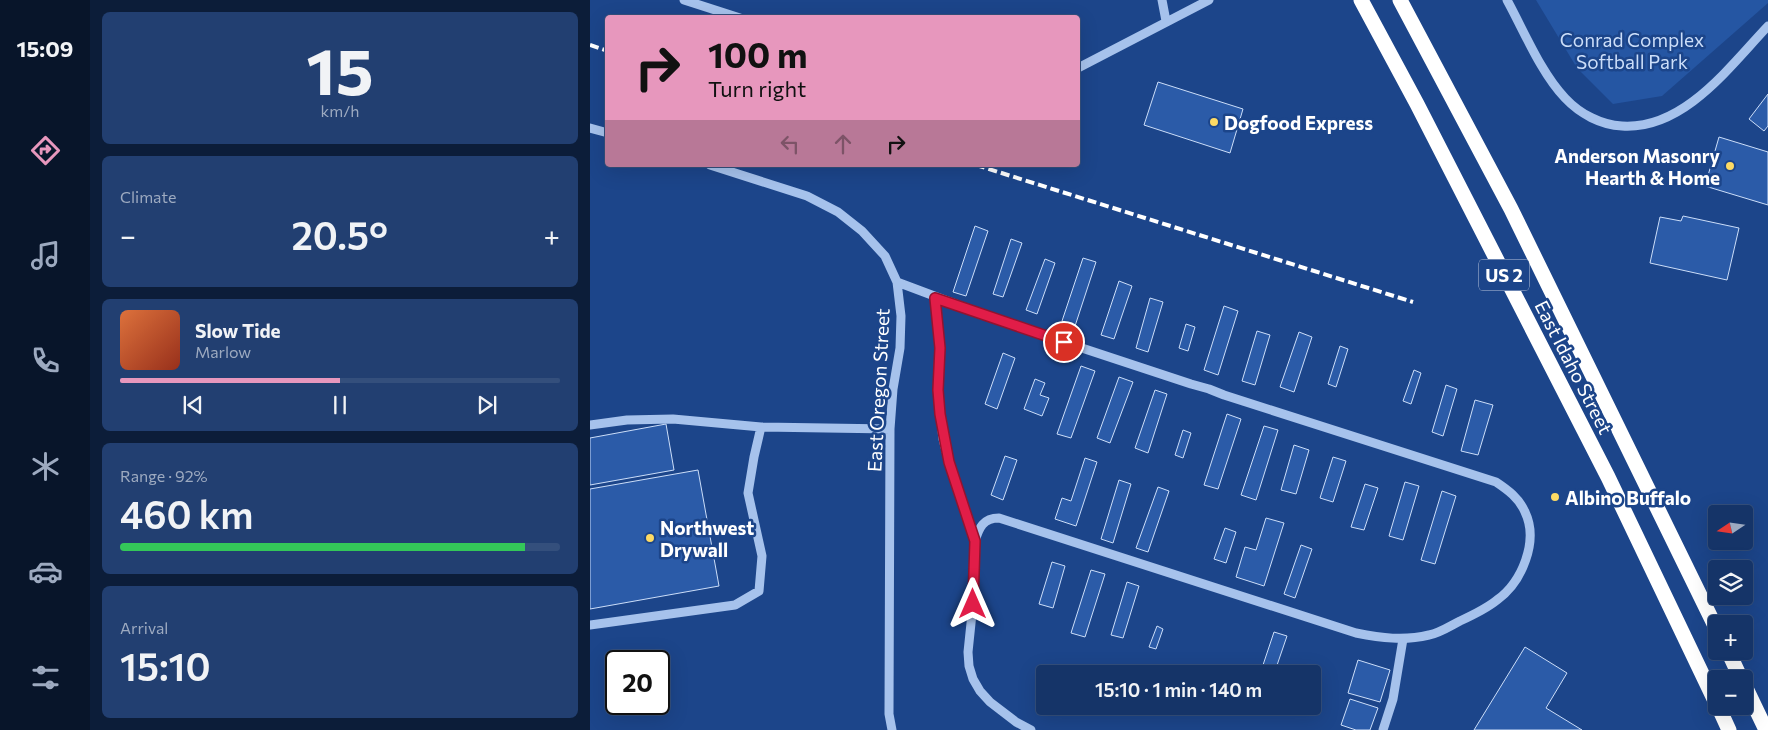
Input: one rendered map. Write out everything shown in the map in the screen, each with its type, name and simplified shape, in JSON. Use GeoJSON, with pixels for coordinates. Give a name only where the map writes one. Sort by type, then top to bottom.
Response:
{"type":"FeatureCollection","features":[{"type":"Feature","properties":{"kind":"highway","name":"East Idaho Street"},"geometry":{"type":"LineString","coordinates":[[1361,0],[1417,104],[1608,478],[1708,686]]}},
{"type":"Feature","properties":{"kind":"highway","name":"East Idaho Street"},"geometry":{"type":"LineString","coordinates":[[1400,0],[1511,209],[1710,615]]}},
{"type":"Feature","properties":{"kind":"highway"},"geometry":{"type":"LineString","coordinates":[[1753,703],[1766,730]]}},
{"type":"Feature","properties":{"kind":"highway","name":"East Idaho Street"},"geometry":{"type":"LineString","coordinates":[[1722,715],[1729,730]]}},
{"type":"Feature","properties":{"kind":"street"},"geometry":{"type":"LineString","coordinates":[[684,0],[731,15]]}},
{"type":"Feature","properties":{"kind":"street"},"geometry":{"type":"LineString","coordinates":[[1162,0],[1166,21]]}},
{"type":"Feature","properties":{"kind":"street"},"geometry":{"type":"LineString","coordinates":[[1080,67],[1209,0]]}},
{"type":"Feature","properties":{"kind":"street"},"geometry":{"type":"LineString","coordinates":[[1507,0],[1549,78],[1566,99],[1586,115],[1610,125],[1635,127],[1659,121],[1682,109],[1705,92],[1768,26]]}},
{"type":"Feature","properties":{"kind":"street"},"geometry":{"type":"LineString","coordinates":[[590,128],[605,132]]}},
{"type":"Feature","properties":{"kind":"street","name":"East Oregon Street"},"geometry":{"type":"LineString","coordinates":[[716,167],[807,196],[838,212],[862,231],[885,256],[897,282],[901,324],[900,348],[893,389],[890,429],[890,714],[892,730]]}},
{"type":"Feature","properties":{"kind":"street"},"geometry":{"type":"LineString","coordinates":[[897,282],[935,298],[1009,324],[1496,482],[1509,490],[1519,500],[1526,512],[1530,526],[1528,554],[1516,580],[1497,600],[1472,615],[1430,635],[1403,639],[1387,639],[1356,633],[999,518],[992,518],[980,526],[975,541],[973,604],[968,652],[973,679],[980,690],[990,702],[1016,722],[1031,730]]}},
{"type":"Feature","properties":{"kind":"street"},"geometry":{"type":"LineString","coordinates":[[935,298],[940,348],[938,390],[943,439],[975,541]]}},
{"type":"Feature","properties":{"kind":"street"},"geometry":{"type":"LineString","coordinates":[[590,425],[627,420],[673,419],[761,427],[890,429]]}},
{"type":"Feature","properties":{"kind":"street"},"geometry":{"type":"LineString","coordinates":[[590,626],[736,605],[758,591],[762,556],[748,492],[761,427]]}},
{"type":"Feature","properties":{"kind":"street"},"geometry":{"type":"LineString","coordinates":[[1383,730],[1394,699],[1403,639]]}},
{"type":"Feature","properties":{"kind":"green space","name":"Conrad Complex Softball Park"},"geometry":{"type":"Polygon","coordinates":[[[1536,0],[1768,0],[1768,3],[1662,96],[1613,104],[1577,68],[1536,0]]]}},
{"type":"Feature","properties":{"kind":"building"},"geometry":{"type":"Polygon","coordinates":[[[1158,82],[1243,109],[1230,153],[1144,125],[1158,82]]]}},
{"type":"Feature","properties":{"kind":"building"},"geometry":{"type":"Polygon","coordinates":[[[1768,94],[1768,126],[1764,131],[1749,119],[1768,94]]]}},
{"type":"Feature","properties":{"kind":"building"},"geometry":{"type":"Polygon","coordinates":[[[1719,137],[1768,152],[1768,205],[1705,186],[1719,137]]]}},
{"type":"Feature","properties":{"kind":"building"},"geometry":{"type":"Polygon","coordinates":[[[1683,216],[1739,228],[1727,280],[1650,263],[1660,217],[1681,221],[1683,216]]]}},
{"type":"Feature","properties":{"kind":"building"},"geometry":{"type":"Polygon","coordinates":[[[975,226],[988,231],[966,296],[953,292],[975,226]]]}},
{"type":"Feature","properties":{"kind":"building"},"geometry":{"type":"Polygon","coordinates":[[[1011,239],[1022,243],[1003,297],[993,294],[1011,239]]]}},
{"type":"Feature","properties":{"kind":"building"},"geometry":{"type":"Polygon","coordinates":[[[1083,258],[1096,262],[1075,326],[1062,321],[1083,258]]]}},
{"type":"Feature","properties":{"kind":"building"},"geometry":{"type":"Polygon","coordinates":[[[1045,259],[1055,263],[1037,314],[1026,310],[1045,259]]]}},
{"type":"Feature","properties":{"kind":"building"},"geometry":{"type":"Polygon","coordinates":[[[1119,281],[1132,286],[1114,339],[1101,335],[1119,281]]]}},
{"type":"Feature","properties":{"kind":"building"},"geometry":{"type":"Polygon","coordinates":[[[1150,298],[1163,302],[1148,352],[1136,348],[1150,298]]]}},
{"type":"Feature","properties":{"kind":"building"},"geometry":{"type":"Polygon","coordinates":[[[1224,306],[1238,311],[1218,375],[1204,370],[1224,306]]]}},
{"type":"Feature","properties":{"kind":"building"},"geometry":{"type":"Polygon","coordinates":[[[1186,324],[1195,327],[1188,351],[1179,348],[1186,324]]]}},
{"type":"Feature","properties":{"kind":"building"},"geometry":{"type":"Polygon","coordinates":[[[1257,331],[1270,335],[1255,385],[1242,381],[1257,331]]]}},
{"type":"Feature","properties":{"kind":"building"},"geometry":{"type":"Polygon","coordinates":[[[1299,332],[1312,337],[1294,392],[1280,387],[1299,332]]]}},
{"type":"Feature","properties":{"kind":"building"},"geometry":{"type":"Polygon","coordinates":[[[1340,346],[1348,349],[1336,387],[1328,384],[1340,346]]]}},
{"type":"Feature","properties":{"kind":"building"},"geometry":{"type":"Polygon","coordinates":[[[1003,353],[1015,358],[997,409],[985,404],[1003,353]]]}},
{"type":"Feature","properties":{"kind":"building"},"geometry":{"type":"Polygon","coordinates":[[[1081,366],[1095,371],[1071,438],[1057,434],[1081,366]]]}},
{"type":"Feature","properties":{"kind":"building"},"geometry":{"type":"Polygon","coordinates":[[[1414,370],[1421,373],[1411,404],[1403,401],[1414,370]]]}},
{"type":"Feature","properties":{"kind":"building"},"geometry":{"type":"Polygon","coordinates":[[[1119,377],[1133,382],[1110,443],[1097,438],[1119,377]]]}},
{"type":"Feature","properties":{"kind":"building"},"geometry":{"type":"Polygon","coordinates":[[[1035,379],[1045,383],[1040,395],[1049,398],[1042,416],[1024,409],[1035,379]]]}},
{"type":"Feature","properties":{"kind":"building"},"geometry":{"type":"Polygon","coordinates":[[[1446,385],[1457,389],[1443,436],[1432,432],[1446,385]]]}},
{"type":"Feature","properties":{"kind":"building"},"geometry":{"type":"Polygon","coordinates":[[[1155,390],[1167,394],[1148,453],[1135,448],[1155,390]]]}},
{"type":"Feature","properties":{"kind":"building"},"geometry":{"type":"Polygon","coordinates":[[[1475,400],[1493,405],[1478,455],[1461,451],[1475,400]]]}},
{"type":"Feature","properties":{"kind":"building"},"geometry":{"type":"Polygon","coordinates":[[[1227,414],[1241,419],[1218,489],[1204,485],[1227,414]]]}},
{"type":"Feature","properties":{"kind":"building"},"geometry":{"type":"Polygon","coordinates":[[[666,424],[674,470],[590,485],[590,438],[666,424]]]}},
{"type":"Feature","properties":{"kind":"building"},"geometry":{"type":"Polygon","coordinates":[[[1264,426],[1278,430],[1256,500],[1241,495],[1264,426]]]}},
{"type":"Feature","properties":{"kind":"building"},"geometry":{"type":"Polygon","coordinates":[[[1183,430],[1191,433],[1183,458],[1175,455],[1183,430]]]}},
{"type":"Feature","properties":{"kind":"building"},"geometry":{"type":"Polygon","coordinates":[[[1294,445],[1309,450],[1296,494],[1281,490],[1294,445]]]}},
{"type":"Feature","properties":{"kind":"building"},"geometry":{"type":"Polygon","coordinates":[[[1005,456],[1017,460],[1003,500],[991,495],[1005,456]]]}},
{"type":"Feature","properties":{"kind":"building"},"geometry":{"type":"Polygon","coordinates":[[[1333,457],[1346,461],[1333,502],[1320,498],[1333,457]]]}},
{"type":"Feature","properties":{"kind":"building"},"geometry":{"type":"Polygon","coordinates":[[[1085,458],[1097,462],[1076,526],[1055,519],[1062,498],[1071,501],[1085,458]]]}},
{"type":"Feature","properties":{"kind":"building","name":"Northwest Drywall"},"geometry":{"type":"Polygon","coordinates":[[[698,470],[719,586],[590,609],[590,489],[698,470]]]}},
{"type":"Feature","properties":{"kind":"building"},"geometry":{"type":"Polygon","coordinates":[[[1119,480],[1131,484],[1113,543],[1101,539],[1119,480]]]}},
{"type":"Feature","properties":{"kind":"building"},"geometry":{"type":"Polygon","coordinates":[[[1405,482],[1419,486],[1403,540],[1389,536],[1405,482]]]}},
{"type":"Feature","properties":{"kind":"building"},"geometry":{"type":"Polygon","coordinates":[[[1365,484],[1378,488],[1364,530],[1351,527],[1365,484]]]}},
{"type":"Feature","properties":{"kind":"building"},"geometry":{"type":"Polygon","coordinates":[[[1158,487],[1169,491],[1148,552],[1136,548],[1158,487]]]}},
{"type":"Feature","properties":{"kind":"building"},"geometry":{"type":"Polygon","coordinates":[[[1442,491],[1456,496],[1435,564],[1421,560],[1442,491]]]}},
{"type":"Feature","properties":{"kind":"building"},"geometry":{"type":"Polygon","coordinates":[[[1266,518],[1284,523],[1264,586],[1236,577],[1245,547],[1256,550],[1266,518]]]}},
{"type":"Feature","properties":{"kind":"building"},"geometry":{"type":"Polygon","coordinates":[[[1225,528],[1236,532],[1226,563],[1214,559],[1225,528]]]}},
{"type":"Feature","properties":{"kind":"building"},"geometry":{"type":"Polygon","coordinates":[[[1301,545],[1312,549],[1295,598],[1284,594],[1301,545]]]}},
{"type":"Feature","properties":{"kind":"building"},"geometry":{"type":"Polygon","coordinates":[[[1052,562],[1065,566],[1053,608],[1039,604],[1052,562]]]}},
{"type":"Feature","properties":{"kind":"building"},"geometry":{"type":"Polygon","coordinates":[[[1091,570],[1105,574],[1085,637],[1071,633],[1091,570]]]}},
{"type":"Feature","properties":{"kind":"building"},"geometry":{"type":"Polygon","coordinates":[[[1127,582],[1139,586],[1123,638],[1111,635],[1127,582]]]}},
{"type":"Feature","properties":{"kind":"building"},"geometry":{"type":"Polygon","coordinates":[[[1157,626],[1163,629],[1156,649],[1149,647],[1157,626]]]}},
{"type":"Feature","properties":{"kind":"building"},"geometry":{"type":"Polygon","coordinates":[[[1274,632],[1287,636],[1277,665],[1263,665],[1274,632]]]}},
{"type":"Feature","properties":{"kind":"building"},"geometry":{"type":"Polygon","coordinates":[[[1525,647],[1567,673],[1546,708],[1582,730],[1474,730],[1525,647]]]}},
{"type":"Feature","properties":{"kind":"building"},"geometry":{"type":"Polygon","coordinates":[[[1358,660],[1390,670],[1380,702],[1348,693],[1358,660]]]}},
{"type":"Feature","properties":{"kind":"building"},"geometry":{"type":"Polygon","coordinates":[[[1350,699],[1378,708],[1370,730],[1356,730],[1341,725],[1350,699]]]}},
{"type":"Feature","properties":{"kind":"railway"},"geometry":{"type":"LineString","coordinates":[[590,45],[605,50]]}},
{"type":"Feature","properties":{"kind":"railway"},"geometry":{"type":"LineString","coordinates":[[982,167],[1413,302]]}},
{"type":"Feature","properties":{"kind":"place","name":"Dogfood Express"},"geometry":{"type":"Point","coordinates":[1214,122]}},
{"type":"Feature","properties":{"kind":"place","name":"Anderson Masonry Hearth & Home"},"geometry":{"type":"Point","coordinates":[1730,166]}},
{"type":"Feature","properties":{"kind":"place","name":"Albino Buffalo"},"geometry":{"type":"Point","coordinates":[1555,497]}},
{"type":"Feature","properties":{"kind":"place","name":"Northwest Drywall"},"geometry":{"type":"Point","coordinates":[650,538]}},
{"type":"Feature","properties":{"kind":"route"},"geometry":{"type":"LineString","coordinates":[[973,604],[973,552],[975,541],[943,439],[938,390],[940,348],[935,298],[1064,342]]}}]}
